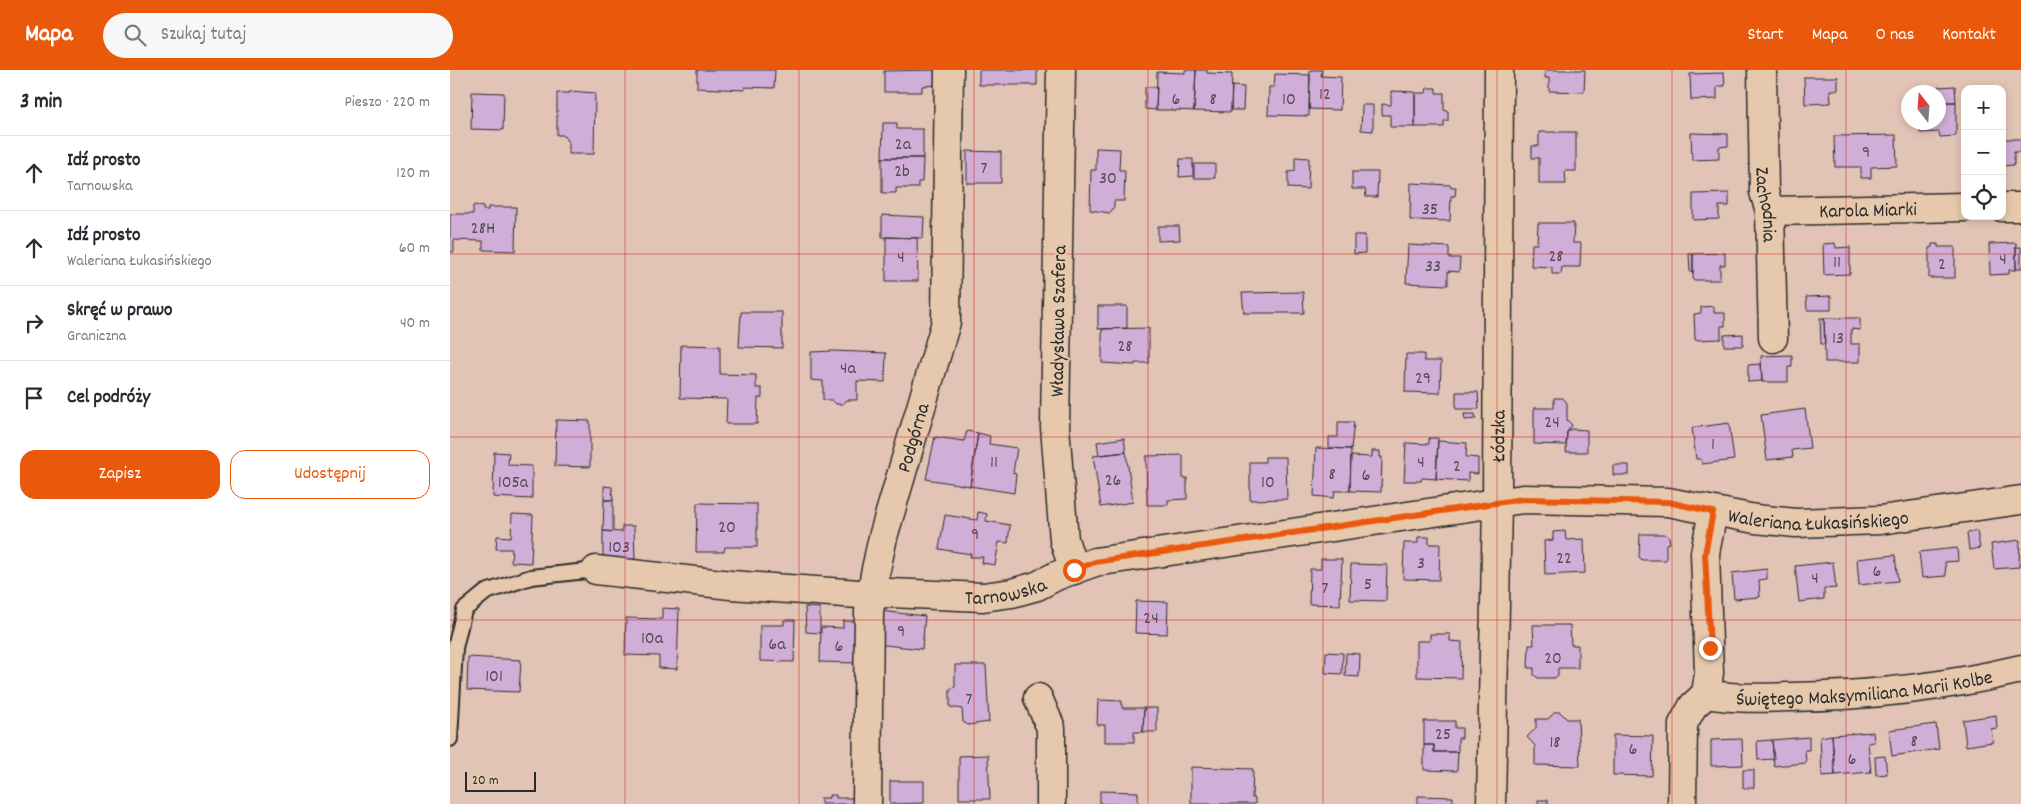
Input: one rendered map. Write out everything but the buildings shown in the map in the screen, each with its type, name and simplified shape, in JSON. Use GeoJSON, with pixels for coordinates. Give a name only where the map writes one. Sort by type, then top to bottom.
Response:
{"type":"FeatureCollection","features":[{"type":"Feature","properties":{"kind":"street","name":"Podgórna"},"geometry":{"type":"LineString","coordinates":[[867,804],[869,612],[883,537],[946,322],[948,70]]}},
{"type":"Feature","properties":{"kind":"street","name":"Władysława Szafera"},"geometry":{"type":"LineString","coordinates":[[1061,70],[1055,427],[1064,540],[1074,570]]}},
{"type":"Feature","properties":{"kind":"street","name":"Łódzka"},"geometry":{"type":"LineString","coordinates":[[1491,804],[1497,504],[1499,70]]}},
{"type":"Feature","properties":{"kind":"street","name":"Zachodnia"},"geometry":{"type":"LineString","coordinates":[[1762,70],[1764,192],[1770,211],[1773,338]]}},
{"type":"Feature","properties":{"kind":"street"},"geometry":{"type":"LineString","coordinates":[[2006,207],[2021,206]]}},
{"type":"Feature","properties":{"kind":"street","name":"Karola Miarki"},"geometry":{"type":"LineString","coordinates":[[1770,211],[1961,207]]}},
{"type":"Feature","properties":{"kind":"street","name":"Waleriana Łukasińskiego"},"geometry":{"type":"LineString","coordinates":[[1497,504],[1523,499],[1668,502],[1713,512],[1796,523],[1838,523],[1880,520],[2021,500]]}},
{"type":"Feature","properties":{"kind":"street","name":"Tarnowska"},"geometry":{"type":"LineString","coordinates":[[596,570],[731,585],[872,594],[983,597],[1002,595],[1038,586],[1095,562],[1497,504]]}},
{"type":"Feature","properties":{"kind":"street"},"geometry":{"type":"LineString","coordinates":[[1682,804],[1683,724],[1694,706],[1706,694],[1710,648],[1705,554],[1713,512]]}},
{"type":"Feature","properties":{"kind":"street","name":"Świętego Maksymiliana Marii Kolbe"},"geometry":{"type":"LineString","coordinates":[[1706,694],[1728,698],[1853,696],[1993,676],[2021,670]]}},
{"type":"Feature","properties":{"kind":"street"},"geometry":{"type":"LineString","coordinates":[[1038,698],[1051,728],[1051,804]]}},
{"type":"Feature","properties":{"kind":"lane"},"geometry":{"type":"LineString","coordinates":[[450,739],[455,648],[464,610],[486,592],[531,577],[596,570]]}},
{"type":"Feature","properties":{"kind":"route"},"geometry":{"type":"LineString","coordinates":[[1074,570],[1095,562],[1467,509],[1523,499],[1668,502],[1713,512],[1708,530],[1705,554],[1705,583],[1710,648]]}}]}
